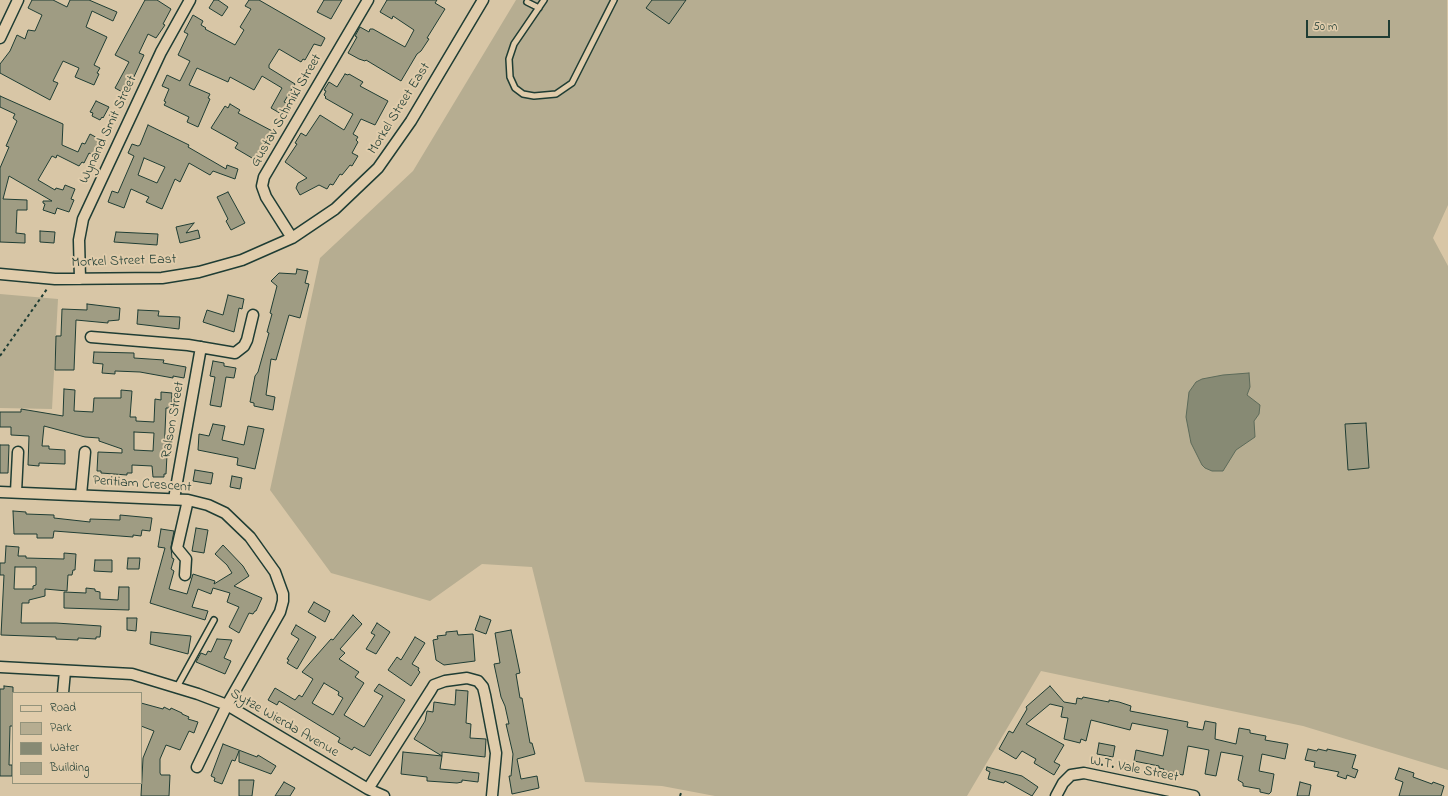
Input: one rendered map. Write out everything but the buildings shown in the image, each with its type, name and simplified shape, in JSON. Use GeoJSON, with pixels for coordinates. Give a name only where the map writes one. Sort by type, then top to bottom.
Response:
{"type":"FeatureCollection","features":[{"type":"Feature","properties":{"kind":"street"},"geometry":{"type":"LineString","coordinates":[[0,38],[18,0]]}},
{"type":"Feature","properties":{"kind":"street","name":"Wynand Smit Street"},"geometry":{"type":"LineString","coordinates":[[80,278],[79,240],[83,220],[161,52],[190,0]]}},
{"type":"Feature","properties":{"kind":"street","name":"Gustav Schmikl Street"},"geometry":{"type":"LineString","coordinates":[[292,238],[266,197],[262,186],[264,176],[368,0]]}},
{"type":"Feature","properties":{"kind":"street","name":"Morkel Street East"},"geometry":{"type":"LineString","coordinates":[[0,274],[55,279],[162,278],[199,272],[242,260],[292,238],[335,209],[378,168],[411,121],[483,0]]}},
{"type":"Feature","properties":{"kind":"street"},"geometry":{"type":"LineString","coordinates":[[91,336],[201,347],[235,353],[240,350],[247,340],[253,315]]}},
{"type":"Feature","properties":{"kind":"street","name":"Ralson Street"},"geometry":{"type":"LineString","coordinates":[[174,499],[201,347]]}},
{"type":"Feature","properties":{"kind":"street"},"geometry":{"type":"LineString","coordinates":[[16,492],[18,452]]}},
{"type":"Feature","properties":{"kind":"street"},"geometry":{"type":"LineString","coordinates":[[81,495],[85,452]]}},
{"type":"Feature","properties":{"kind":"street","name":"Peritiam Crescent"},"geometry":{"type":"LineString","coordinates":[[0,492],[188,500],[217,508],[233,518],[241,526],[275,572],[284,594],[280,612],[227,705],[197,767]]}},
{"type":"Feature","properties":{"kind":"street"},"geometry":{"type":"LineString","coordinates":[[184,575],[186,559],[177,548],[188,500]]}},
{"type":"Feature","properties":{"kind":"street","name":"Sytze Wierda Avenue"},"geometry":{"type":"LineString","coordinates":[[0,667],[132,674],[177,687],[227,705],[368,789],[384,796]]}},
{"type":"Feature","properties":{"kind":"street"},"geometry":{"type":"LineString","coordinates":[[63,692],[64,671]]}},
{"type":"Feature","properties":{"kind":"street"},"geometry":{"type":"LineString","coordinates":[[368,789],[434,686],[445,681],[467,678],[478,681],[483,687],[485,695],[496,753],[492,796]]}},
{"type":"Feature","properties":{"kind":"street","name":"W.T. Vale Street"},"geometry":{"type":"LineString","coordinates":[[1056,796],[1063,783],[1071,774],[1084,773],[1194,796]]}},
{"type":"Feature","properties":{"kind":"lane"},"geometry":{"type":"LineString","coordinates":[[544,0],[514,44],[509,63],[510,77],[515,88],[523,94],[534,96],[556,94],[572,83],[614,0]]}},
{"type":"Feature","properties":{"kind":"lane"},"geometry":{"type":"LineString","coordinates":[[527,2],[539,8]]}},
{"type":"Feature","properties":{"kind":"lane"},"geometry":{"type":"LineString","coordinates":[[177,687],[214,620]]}},
{"type":"Feature","properties":{"kind":"path"},"geometry":{"type":"LineString","coordinates":[[0,356],[55,279]]}},
{"type":"Feature","properties":{"kind":"green space"},"geometry":{"type":"Polygon","coordinates":[[[516,0],[1447,0],[1448,205],[1433,238],[1448,266],[1448,770],[1303,726],[1041,671],[967,796],[715,796],[662,786],[585,782],[532,567],[482,564],[430,601],[331,573],[270,490],[320,258],[413,171],[516,0]]]}},
{"type":"Feature","properties":{"kind":"green space"},"geometry":{"type":"Polygon","coordinates":[[[0,294],[58,299],[52,409],[0,408],[0,294]]]}},
{"type":"Feature","properties":{"kind":"water"},"geometry":{"type":"Polygon","coordinates":[[[1249,373],[1250,387],[1247,395],[1260,405],[1259,414],[1254,421],[1255,437],[1236,450],[1223,471],[1212,471],[1202,465],[1191,443],[1186,417],[1189,392],[1196,382],[1202,379],[1223,375],[1249,373]]]}}]}
